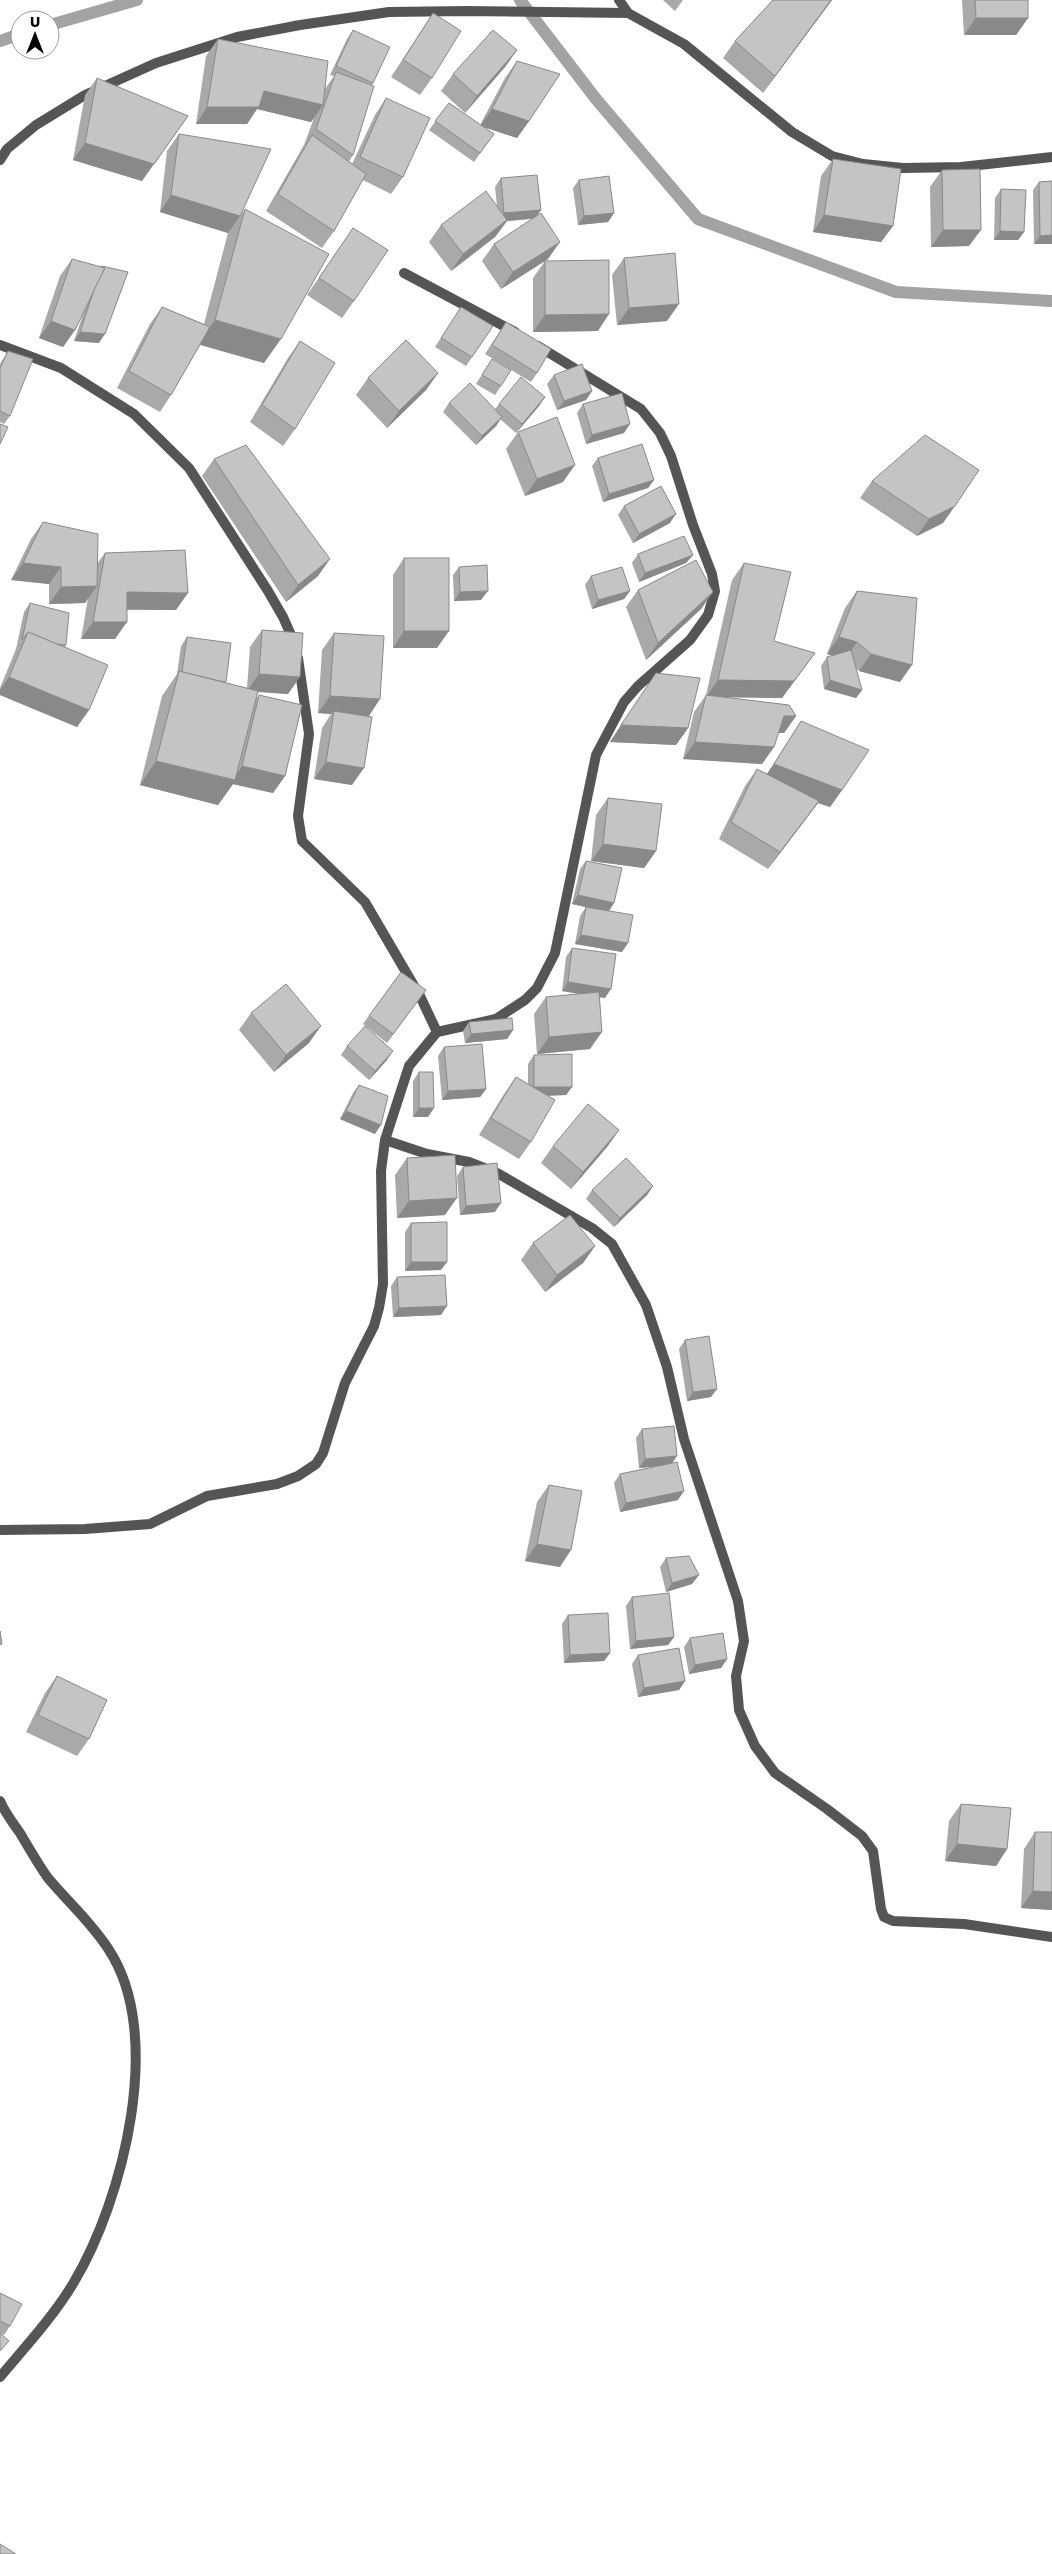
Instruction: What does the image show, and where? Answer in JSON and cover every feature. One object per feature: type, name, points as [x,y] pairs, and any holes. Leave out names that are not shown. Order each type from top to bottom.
[{"type":"street","points":[[620,0],[628,12],[684,44],[740,87],[792,132],[832,156],[863,164],[903,168],[961,167],[1052,157]]},
{"type":"street","points":[[0,160],[7,149],[36,125],[85,95],[156,63],[237,37],[300,25],[389,12],[628,12]]},
{"type":"street","points":[[0,1530],[85,1529],[150,1524],[207,1496],[277,1484],[298,1476],[316,1464],[323,1453],[345,1383],[374,1326],[379,1308],[382,1284],[380,1171],[385,1140],[409,1066],[437,1032],[496,1019],[525,1000],[538,988],[547,974],[556,953],[574,853],[596,755],[624,702],[638,686],[690,640],[708,615],[715,591],[712,574],[693,525],[671,456],[660,433],[641,409],[512,331],[404,272]]},
{"type":"street","points":[[0,345],[61,368],[134,414],[189,468],[268,591],[294,641],[309,734],[298,816],[302,841],[364,902],[420,996],[437,1032]]},
{"type":"street","points":[[385,1140],[427,1154],[469,1162],[499,1174],[592,1228],[612,1244],[646,1305],[667,1367],[684,1439],[738,1601],[744,1641],[736,1676],[739,1710],[755,1746],[775,1773],[827,1808],[862,1836],[873,1851],[881,1910],[884,1917],[893,1921],[964,1924],[1052,1937]]},
{"type":"street","points":[[0,1801],[48,1877],[110,1950],[122,1975],[130,2003],[136,2095],[121,2172],[96,2238],[75,2281],[50,2317],[0,2377]]},
{"type":"building","points":[[773,0],[831,0],[775,76],[735,41]]},
{"type":"building","points":[[975,0],[1028,0],[1028,18],[976,18]]},
{"type":"building","points":[[433,13],[461,31],[432,78],[403,60]]},
{"type":"building","points":[[353,30],[390,47],[373,83],[336,66]]},
{"type":"building","points":[[493,30],[517,50],[477,96],[453,74]]},
{"type":"building","points":[[218,39],[328,61],[323,105],[264,91],[259,107],[207,107]]},
{"type":"building","points":[[517,61],[560,74],[529,121],[492,109]]},
{"type":"building","points":[[336,72],[374,86],[353,155],[316,129]]},
{"type":"building","points":[[97,78],[188,116],[154,164],[85,143]]},
{"type":"building","points":[[386,98],[430,118],[403,177],[360,157]]},
{"type":"building","points":[[449,103],[494,134],[480,153],[435,121]]},
{"type":"building","points":[[179,134],[271,149],[240,216],[171,195]]},
{"type":"building","points":[[312,135],[366,174],[334,231],[278,194]]},
{"type":"building","points":[[833,159],[901,169],[893,226],[824,215]]},
{"type":"building","points":[[980,169],[981,230],[943,230],[942,170]]},
{"type":"building","points":[[537,175],[541,210],[504,213],[501,178]]},
{"type":"building","points":[[609,176],[614,213],[584,216],[579,180]]},
{"type":"building","points":[[1052,181],[1052,235],[1040,236],[1039,182]]},
{"type":"building","points":[[1001,189],[1026,190],[1024,232],[1000,231]]},
{"type":"building","points":[[486,191],[507,220],[463,254],[441,225]]},
{"type":"building","points":[[245,209],[329,254],[281,339],[215,320]]},
{"type":"building","points":[[541,213],[560,242],[513,272],[494,244]]},
{"type":"building","points":[[353,228],[388,250],[354,301],[319,278]]},
{"type":"building","points":[[675,253],[679,304],[629,308],[624,258]]},
{"type":"building","points":[[72,259],[105,268],[75,330],[51,321]]},
{"type":"building","points":[[609,260],[609,314],[545,315],[545,261]]},
{"type":"building","points":[[102,266],[128,272],[105,334],[80,332],[94,290],[105,268]]},
{"type":"building","points":[[162,307],[210,327],[171,395],[129,371]]},
{"type":"building","points":[[461,307],[493,326],[472,357],[441,338]]},
{"type":"building","points":[[506,322],[551,349],[537,373],[492,345]]},
{"type":"building","points":[[406,340],[438,373],[399,411],[368,378]]},
{"type":"building","points":[[300,341],[335,363],[295,429],[262,405]]},
{"type":"building","points":[[8,351],[33,359],[10,416],[0,411],[0,368]]},
{"type":"building","points":[[492,359],[511,370],[501,386],[482,375]]},
{"type":"building","points":[[582,364],[592,391],[564,401],[554,375]]},
{"type":"building","points":[[521,377],[545,397],[522,424],[499,404]]},
{"type":"building","points":[[470,383],[502,417],[482,436],[449,403]]},
{"type":"building","points":[[622,393],[630,424],[592,435],[583,404]]},
{"type":"building","points":[[557,417],[575,465],[537,479],[518,432]]},
{"type":"building","points":[[0,424],[8,427],[0,444]]},
{"type":"building","points":[[925,435],[979,470],[955,506],[929,519],[872,481]]},
{"type":"building","points":[[642,444],[654,480],[609,494],[598,458]]},
{"type":"building","points":[[246,445],[330,559],[298,585],[214,459]]},
{"type":"building","points":[[661,486],[676,514],[639,534],[624,506]]},
{"type":"building","points":[[43,522],[98,534],[97,586],[61,587],[61,567],[23,563]]},
{"type":"building","points":[[684,536],[693,555],[645,573],[638,554]]},
{"type":"building","points":[[185,550],[188,593],[127,592],[127,622],[93,622],[105,553]]},
{"type":"building","points":[[404,558],[449,558],[449,631],[404,631]]},
{"type":"building","points":[[696,560],[713,592],[658,643],[638,590]]},
{"type":"building","points":[[744,563],[791,572],[774,641],[815,653],[794,681],[718,680]]},
{"type":"building","points":[[487,565],[488,591],[460,592],[459,567]]},
{"type":"building","points":[[622,567],[630,591],[598,600],[591,576]]},
{"type":"building","points":[[857,591],[917,598],[912,665],[871,654],[857,642],[839,637]]},
{"type":"building","points":[[30,603],[69,613],[66,645],[57,644],[28,632],[22,640]]},
{"type":"building","points":[[262,630],[303,633],[300,677],[259,674]]},
{"type":"building","points":[[28,632],[108,665],[89,710],[9,677]]},
{"type":"building","points":[[334,633],[384,636],[380,699],[330,696]]},
{"type":"building","points":[[187,637],[231,643],[226,682],[182,672]]},
{"type":"building","points":[[851,650],[862,690],[830,680],[827,657]]},
{"type":"building","points":[[179,671],[258,691],[235,780],[156,761]]},
{"type":"building","points":[[656,673],[700,678],[688,728],[621,725]]},
{"type":"building","points":[[259,695],[302,705],[285,776],[242,766]]},
{"type":"building","points":[[706,695],[789,705],[796,716],[784,716],[774,747],[695,742]]},
{"type":"building","points":[[334,711],[372,717],[364,768],[326,762]]},
{"type":"building","points":[[801,721],[869,750],[842,790],[774,764]]},
{"type":"building","points":[[757,769],[819,801],[780,852],[731,822]]},
{"type":"building","points":[[608,798],[662,804],[656,851],[603,844]]},
{"type":"building","points":[[586,861],[622,868],[614,903],[578,895]]},
{"type":"building","points":[[586,907],[633,915],[628,943],[581,935]]},
{"type":"building","points":[[572,948],[616,954],[611,989],[568,982]]},
{"type":"building","points":[[401,972],[426,990],[393,1034],[369,1016]]},
{"type":"building","points":[[286,984],[321,1026],[286,1055],[251,1013]]},
{"type":"building","points":[[599,992],[602,1032],[549,1037],[546,997]]},
{"type":"building","points":[[512,1018],[513,1030],[471,1034],[469,1022]]},
{"type":"building","points":[[365,1026],[393,1051],[375,1071],[347,1046]]},
{"type":"building","points":[[482,1044],[486,1089],[448,1091],[444,1047]]},
{"type":"building","points":[[572,1054],[572,1087],[534,1087],[534,1055]]},
{"type":"building","points":[[419,1072],[433,1072],[434,1108],[419,1108]]},
{"type":"building","points":[[516,1077],[555,1100],[531,1142],[491,1118]]},
{"type":"building","points":[[359,1085],[388,1096],[381,1125],[346,1111]]},
{"type":"building","points":[[588,1104],[619,1130],[583,1172],[553,1146]]},
{"type":"building","points":[[455,1155],[457,1198],[409,1201],[407,1158]]},
{"type":"building","points":[[626,1158],[653,1186],[620,1218],[592,1190]]},
{"type":"building","points":[[497,1163],[501,1203],[466,1206],[463,1167]]},
{"type":"building","points":[[570,1215],[595,1246],[557,1275],[533,1243]]},
{"type":"building","points":[[447,1222],[447,1262],[411,1262],[411,1223]]},
{"type":"building","points":[[445,1275],[447,1306],[399,1308],[397,1277]]},
{"type":"building","points":[[709,1336],[717,1389],[693,1392],[685,1340]]},
{"type":"building","points":[[674,1426],[677,1456],[645,1459],[642,1429]]},
{"type":"building","points":[[677,1462],[684,1491],[626,1503],[620,1474]]},
{"type":"building","points":[[549,1485],[582,1491],[571,1550],[537,1544]]},
{"type":"building","points":[[689,1556],[699,1575],[672,1583],[666,1558]]},
{"type":"building","points":[[669,1593],[674,1637],[636,1641],[632,1597]]},
{"type":"building","points":[[608,1613],[610,1653],[570,1655],[568,1615]]},
{"type":"building","points":[[723,1633],[727,1659],[695,1665],[690,1638]]},
{"type":"building","points":[[679,1648],[685,1681],[644,1688],[638,1655]]},
{"type":"building","points":[[57,1676],[107,1700],[89,1739],[38,1715]]},
{"type":"building","points":[[961,1804],[1011,1808],[1007,1849],[957,1844]]},
{"type":"building","points":[[1035,1832],[1052,1832],[1052,1892],[1033,1891]]},
{"type":"building","points":[[0,2293],[22,2304],[10,2326],[0,2321]]},
{"type":"building","points":[[0,2333],[9,2341],[0,2351]]},
{"type":"building","points":[[0,2544],[16,2554],[0,2554]]},
{"type":"waterway","points":[[60,22],[137,0]]},
{"type":"waterway","points":[[520,0],[596,99],[698,219],[896,292],[1052,301]]},
{"type":"waterway","points":[[0,41],[10,38]]}]
